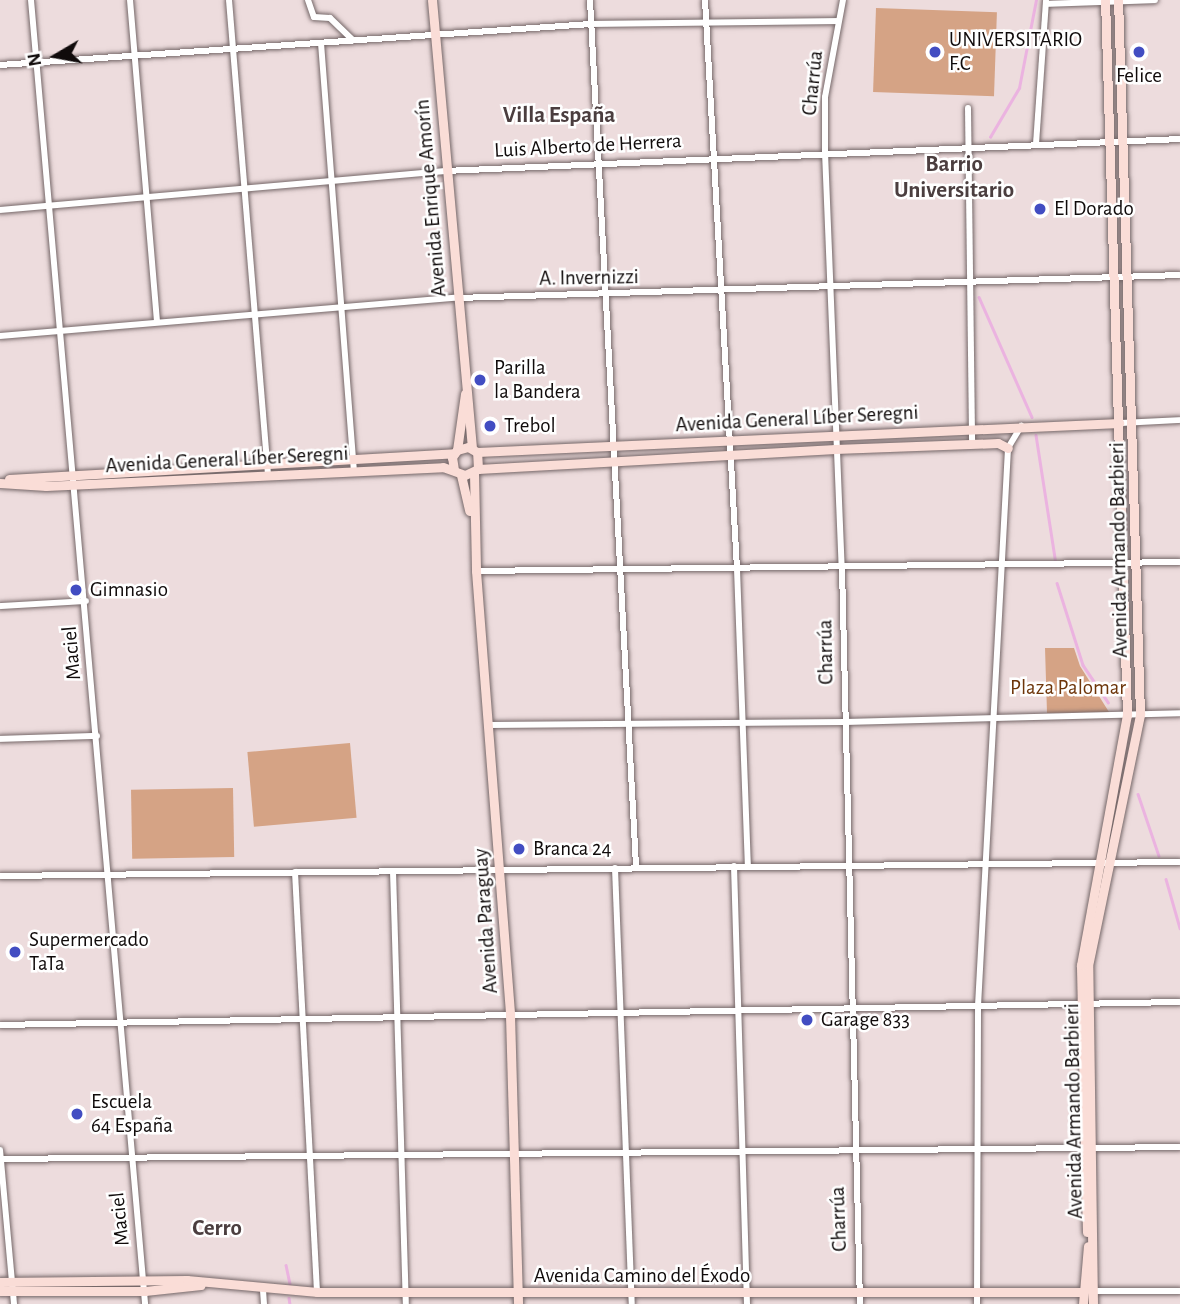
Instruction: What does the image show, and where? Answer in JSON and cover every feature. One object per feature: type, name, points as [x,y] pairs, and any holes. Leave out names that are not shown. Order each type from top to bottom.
[{"type":"street","name":"Maciel","points":[[31,0],[86,601],[106,874],[145,1304]]},
{"type":"street","points":[[130,0],[157,322]]},
{"type":"street","points":[[229,0],[268,476]]},
{"type":"street","points":[[309,0],[314,17],[330,18],[352,40]]},
{"type":"street","name":"Avenida Enrique Amorín","points":[[432,0],[465,394],[476,471]]},
{"type":"street","points":[[590,0],[617,459],[636,867]]},
{"type":"street","points":[[705,0],[737,569],[748,866]]},
{"type":"street","name":"Charrúa","points":[[843,0],[825,97],[825,152],[834,436],[842,568],[847,864],[860,1304]]},
{"type":"street","points":[[1036,144],[1046,2],[1155,0]]},
{"type":"street","name":"Avenida Armando Barbieri","points":[[1103,861],[1127,715],[1125,564],[1105,1]]},
{"type":"street","name":"Avenida Armando Barbieri","points":[[1083,1304],[1088,1292],[1089,1148],[1082,946],[1140,714],[1138,564],[1118,1]]},
{"type":"street","points":[[0,65],[592,24],[838,21]]},
{"type":"street","points":[[321,43],[354,472]]},
{"type":"street","points":[[968,108],[975,428],[972,444]]},
{"type":"street","name":"Luis Alberto de Herrera","points":[[0,210],[445,171],[712,156],[1180,139]]},
{"type":"street","name":"A. Invernizzi","points":[[0,336],[457,298],[721,293],[973,281],[1180,275]]},
{"type":"street","name":"Avenida Enrique Amorín","points":[[458,472],[455,452],[465,394]]},
{"type":"street","points":[[1119,423],[1180,420]]},
{"type":"street","name":"Avenida General Líber Seregni","points":[[0,482],[74,473],[353,460],[475,450],[1119,423]]},
{"type":"street","points":[[977,1304],[975,1149],[978,1006],[1008,448],[1021,426]]},
{"type":"street","name":"Avenida General Líber Seregni","points":[[0,482],[75,484],[354,472],[458,472],[617,459],[835,449],[998,443],[1008,448]]},
{"type":"street","name":"Avenida Paraguay","points":[[476,471],[476,571],[501,868],[510,1015],[518,1304]]},
{"type":"street","name":"Avenida Paraguay","points":[[458,472],[474,537]]},
{"type":"street","points":[[476,571],[1180,562]]},
{"type":"street","points":[[0,606],[86,601]]},
{"type":"street","points":[[489,725],[743,724],[1180,713]]},
{"type":"street","points":[[0,739],[97,736]]},
{"type":"street","points":[[0,876],[986,862],[1180,862]]},
{"type":"street","points":[[734,866],[747,1304]]},
{"type":"street","points":[[615,868],[631,1299]]},
{"type":"street","points":[[393,871],[404,1154],[406,1304]]},
{"type":"street","points":[[295,872],[312,1154],[317,1292]]},
{"type":"street","points":[[0,1025],[1180,1002]]},
{"type":"street","points":[[0,1159],[1180,1147]]},
{"type":"street","points":[[0,1150],[14,1304]]},
{"type":"street","name":"Avenida Camino del Éxodo","points":[[0,1282],[13,1287]]},
{"type":"street","name":"Avenida Camino del Éxodo","points":[[0,1292],[13,1287],[201,1285],[317,1292],[517,1293],[631,1299],[746,1293],[1088,1292]]},
{"type":"street","points":[[263,1290],[264,1304]]},
{"type":"street","points":[[1088,1292],[1180,1291]]},
{"type":"street","name":"Avenida Armando Barbieri","points":[[1088,1292],[1093,1304]]},
{"type":"green space","name":"UNIVERSITARIO F.C","points":[[876,8],[997,12],[994,96],[873,92]]},
{"type":"green space","name":"Plaza Palomar","points":[[1045,648],[1074,648],[1080,666],[1109,712],[1047,713]]},
{"type":"green space","points":[[350,743],[357,818],[254,827],[247,752]]},
{"type":"green space","points":[[233,788],[234,857],[132,859],[131,790]]},
{"type":"waterway","points":[[990,137],[1019,88],[1036,0]]},
{"type":"waterway","points":[[979,297],[1032,417]]},
{"type":"waterway","points":[[1036,435],[1056,564]]},
{"type":"waterway","points":[[1057,583],[1083,665],[1108,702]]},
{"type":"waterway","points":[[1138,794],[1159,856]]},
{"type":"waterway","points":[[1166,879],[1180,928]]},
{"type":"waterway","points":[[286,1265],[290,1284]]},
{"type":"waterway","points":[[289,1298],[290,1304]]},
{"type":"place","name":"UNIVERSITARIO F.C","points":[[935,52]]},
{"type":"place","name":"Felice","points":[[1139,52]]},
{"type":"place","name":"El Dorado","points":[[1040,209]]},
{"type":"place","name":"Parilla la Bandera","points":[[480,380]]},
{"type":"place","name":"Trebol","points":[[490,426]]},
{"type":"place","name":"Gimnasio","points":[[76,590]]},
{"type":"place","name":"Branca 24","points":[[519,849]]},
{"type":"place","name":"Supermercado TaTa","points":[[15,952]]},
{"type":"place","name":"Garage 833","points":[[807,1020]]},
{"type":"place","name":"Escuela 64 España","points":[[77,1114]]},
{"type":"district","name":"Villa España","points":[[559,116]]},
{"type":"district","name":"Barrio Universitario","points":[[954,178]]},
{"type":"district","name":"Cerro","points":[[217,1229]]}]
